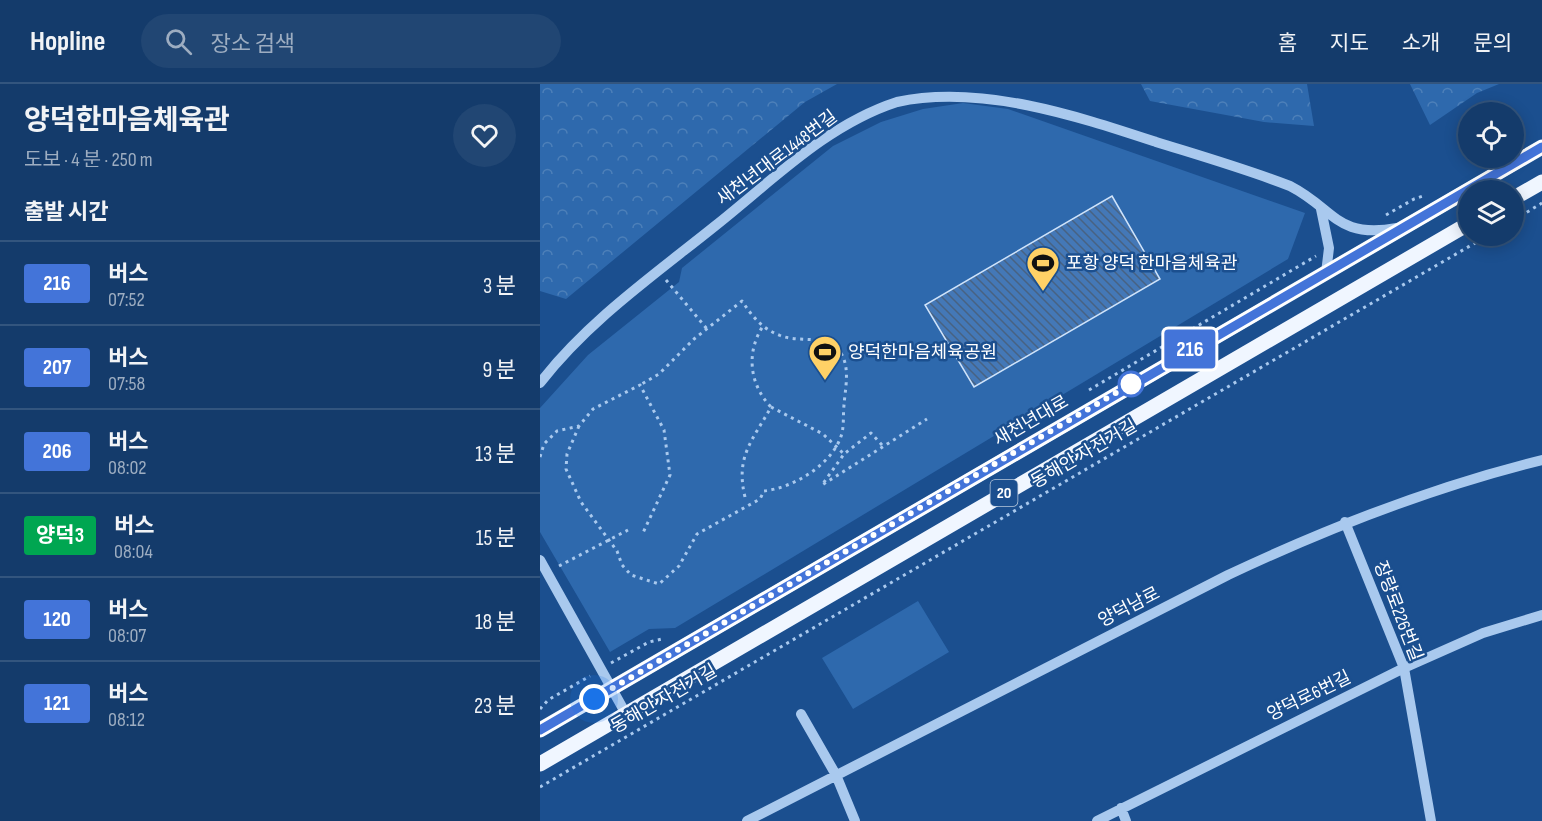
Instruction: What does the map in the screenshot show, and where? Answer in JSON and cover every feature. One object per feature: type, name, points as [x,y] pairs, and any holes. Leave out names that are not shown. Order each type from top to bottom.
[{"type":"main road","name":"새천년대로","points":[[540,730],[1542,147]]},
{"type":"main road","points":[[1524,192],[1542,182]]},
{"type":"main road","name":"20","points":[[540,764],[1458,230]]},
{"type":"street","name":"새천년대로1448번길","points":[[540,383],[585,332],[836,130],[899,101],[936,94],[986,95],[1045,107],[1276,180],[1302,192],[1340,223],[1365,231],[1405,226]]},
{"type":"street","points":[[1321,209],[1329,248],[1326,273]]},
{"type":"street","name":"양덕남로","points":[[747,821],[1228,575],[1345,522],[1426,492],[1542,460]]},
{"type":"street","name":"장량로226번길","points":[[1345,522],[1404,668],[1431,821]]},
{"type":"street","points":[[540,560],[626,714]]},
{"type":"street","name":"양덕로6번길","points":[[1097,821],[1404,668],[1483,633],[1542,615]]},
{"type":"street","points":[[801,714],[836,775],[855,821]]},
{"type":"street","points":[[1121,808],[1126,821]]},
{"type":"path","points":[[1524,214],[1542,204]]},
{"type":"path","name":"동해안 자전거길","points":[[540,787],[1470,246]]},
{"type":"path","points":[[659,272],[707,329]]},
{"type":"path","points":[[742,301],[756,322],[779,336],[826,342],[837,349],[843,358],[846,393],[842,435],[836,446],[817,467],[786,487],[764,491],[760,499],[697,534],[679,566],[660,584],[631,575],[622,565],[609,540],[581,502],[566,469],[567,454],[579,426],[593,409],[659,374],[707,329],[742,301]]},
{"type":"path","points":[[762,326],[754,338],[750,358],[758,389],[771,407],[823,434],[844,454]]},
{"type":"path","points":[[640,385],[664,430],[670,475],[642,535]]},
{"type":"path","points":[[745,497],[741,469],[745,452],[771,407]]},
{"type":"path","points":[[882,445],[871,433],[844,454],[822,485],[852,469],[882,445],[927,418]]},
{"type":"path","points":[[540,458],[544,444],[557,431],[579,426]]},
{"type":"path","points":[[547,572],[628,530]]},
{"type":"green space","points":[[540,84],[837,84],[805,102],[566,299],[540,291]]},
{"type":"green space","points":[[1141,84],[1307,84],[1314,126],[1264,122],[1150,101]]},
{"type":"green space","points":[[1410,84],[1499,84],[1477,93],[1464,102],[1458,102],[1458,106],[1430,125]]},
{"type":"green space","name":"양덕한마음체육공원","points":[[963,103],[1008,109],[1305,213],[1288,259],[675,628],[649,629],[610,652],[540,532],[540,408],[588,355],[679,282],[682,268],[833,146],[881,122],[923,109]]},
{"type":"green space","points":[[918,601],[949,652],[853,709],[822,658]]},
{"type":"building","name":"포항 양덕 한마음체육관","points":[[1112,196],[1160,279],[974,387],[925,305]]},
{"type":"bus line","name":"216","points":[[540,730],[1189,350],[1542,147]]},
{"type":"place","name":"포항 양덕 한마음체육관","points":[[1043,292]]},
{"type":"place","name":"양덕한마음체육공원","points":[[825,381]]},
{"type":"route","points":[[594,699],[1131,384]]}]
